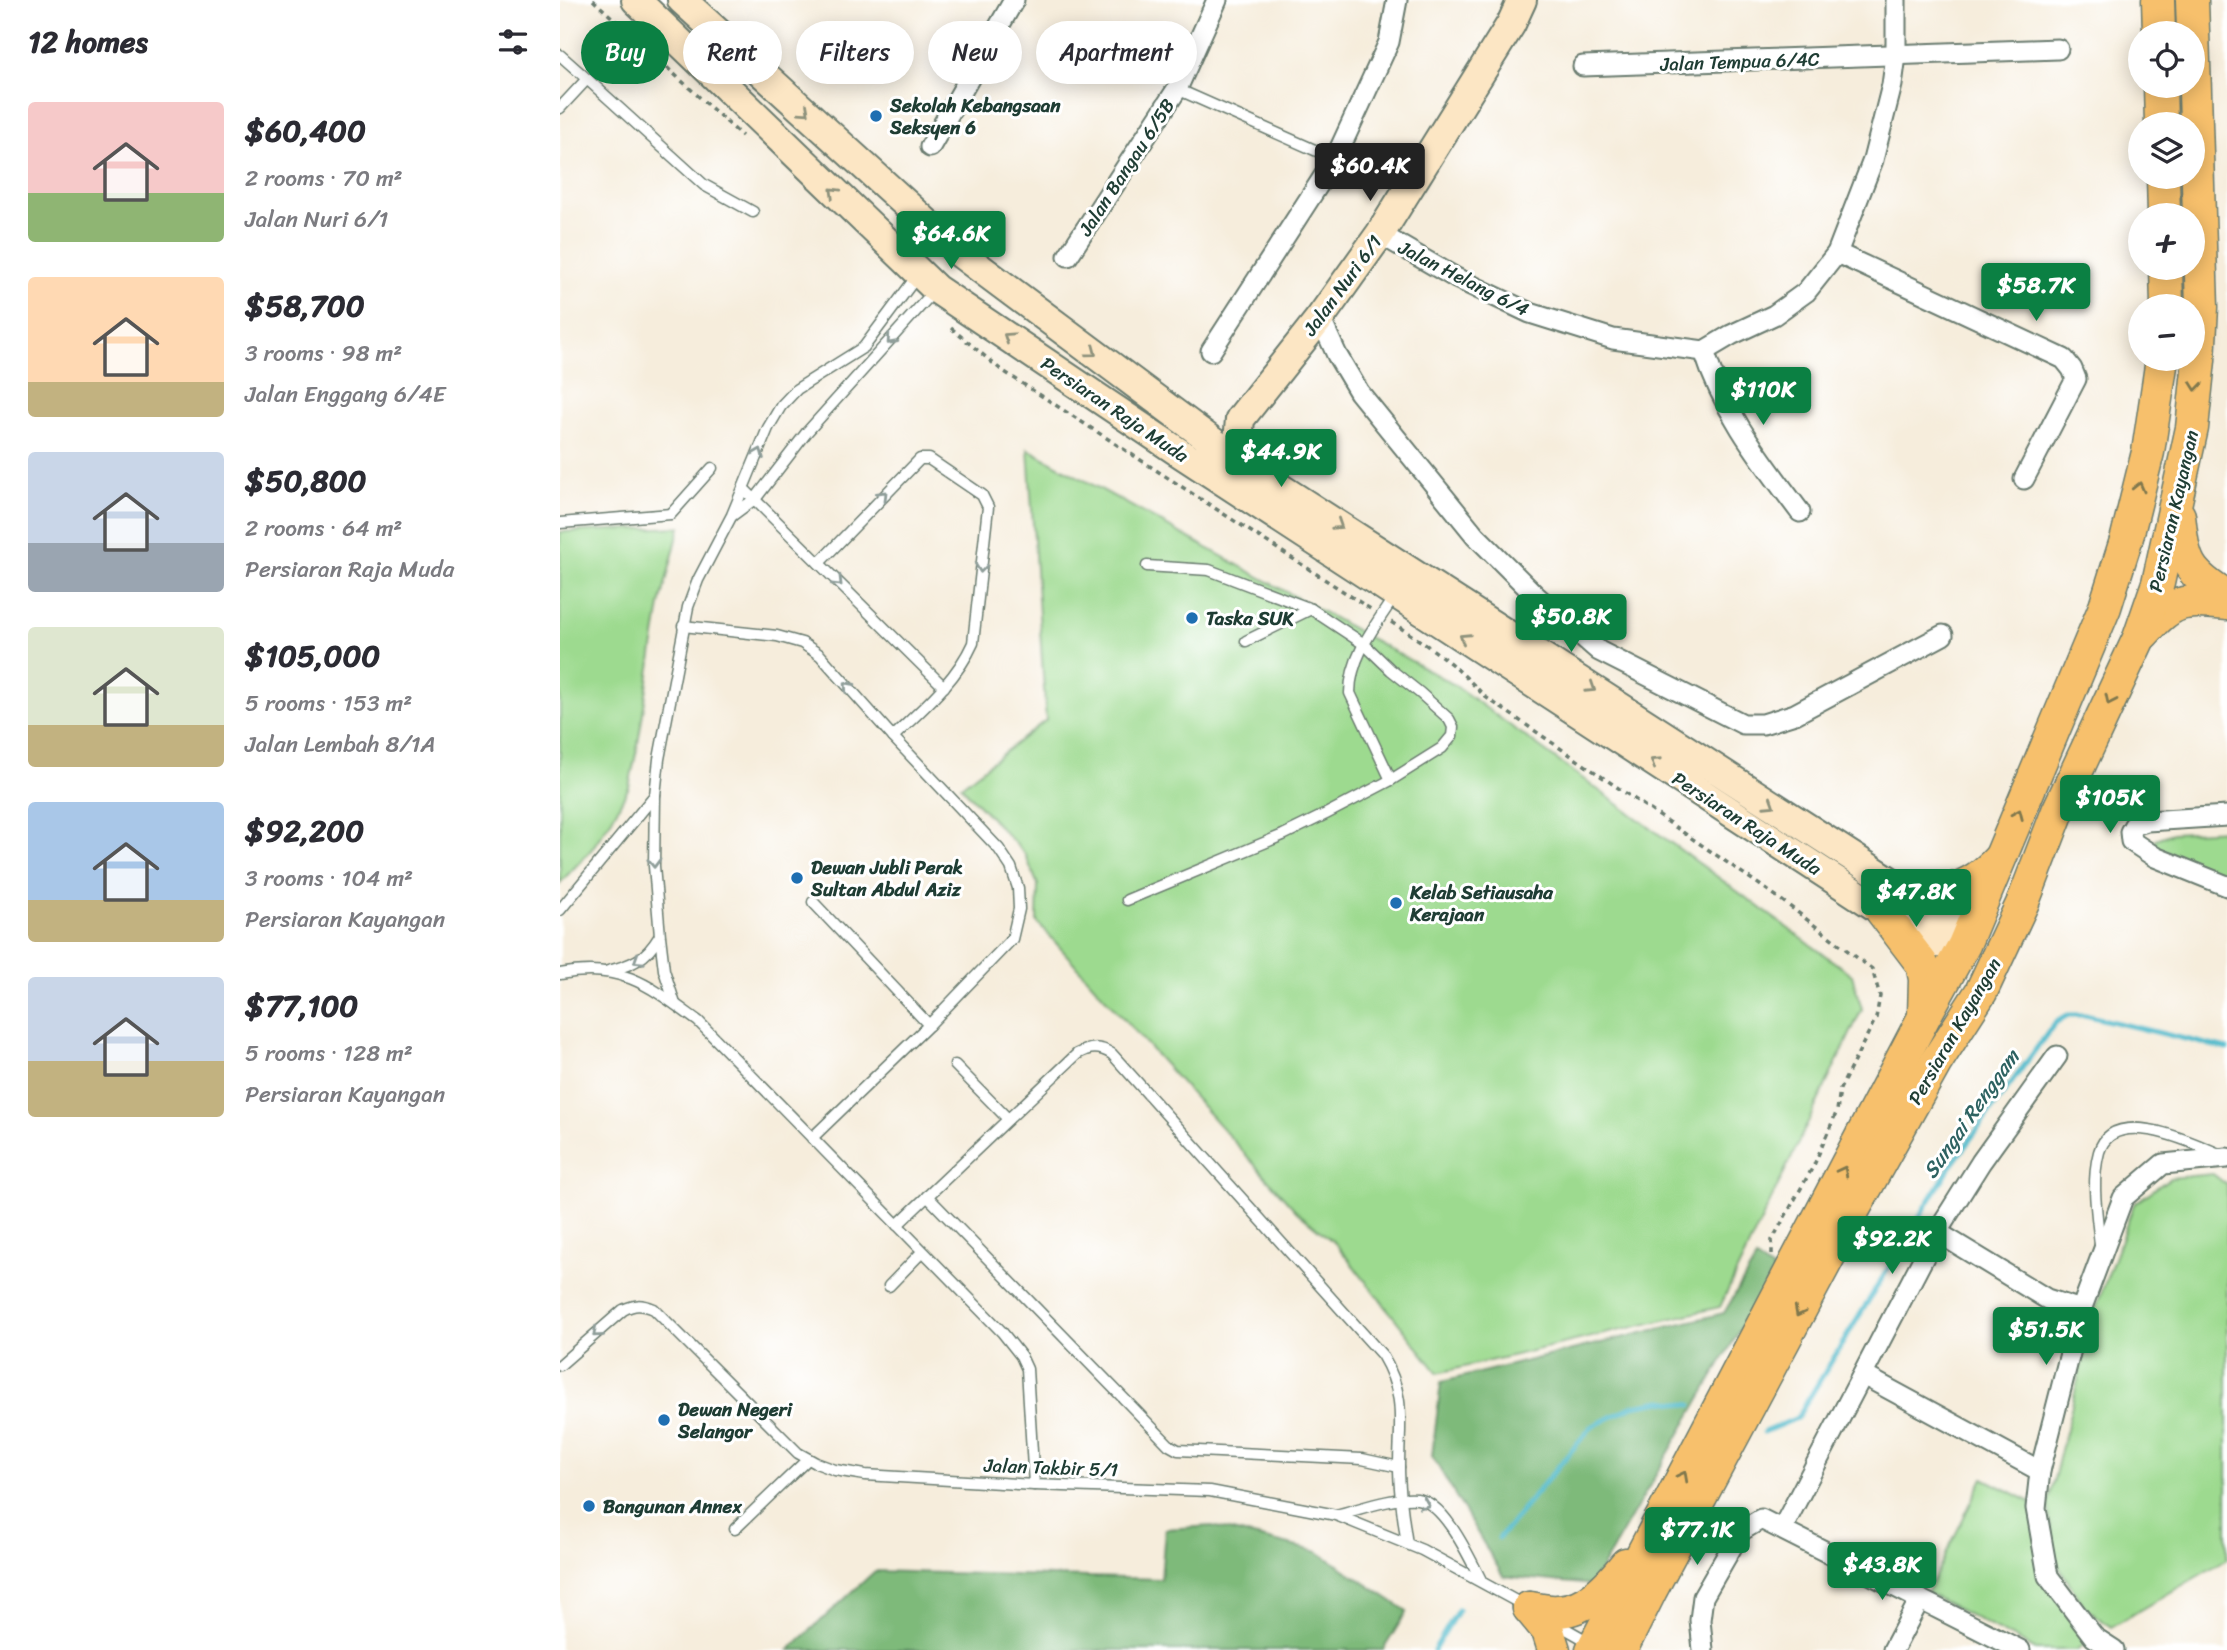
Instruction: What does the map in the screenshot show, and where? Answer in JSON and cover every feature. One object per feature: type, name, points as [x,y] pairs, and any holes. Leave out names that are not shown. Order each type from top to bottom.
[{"type":"main road","name":"Persiaran Raja Muda","points":[[636,0],[927,281],[1396,594],[1890,898]]},
{"type":"main road","name":"Jalan Nuri 6/1","points":[[1240,419],[1320,318],[1380,234],[1510,24],[1522,0]]},
{"type":"main road","points":[[2158,0],[2159,21]]},
{"type":"main road","name":"Persiaran Kayangan","points":[[1602,1649],[1651,1590],[1854,1209],[1936,1062],[1980,992],[2023,902],[2058,811],[2139,639],[2158,583],[2192,428],[2202,307],[2192,0]]},
{"type":"main road","name":"Persiaran Raja Muda","points":[[683,1],[953,247],[1240,462],[1890,898],[1937,943],[1964,945]]},
{"type":"main road","points":[[927,281],[953,247]]},
{"type":"main road","name":"Persiaran Kayangan","points":[[1602,1649],[1657,1525],[1964,945],[2105,607],[2127,537],[2148,452],[2160,371]]},
{"type":"main road","points":[[1197,429],[1217,427],[1240,419],[1240,462]]},
{"type":"main road","points":[[2177,497],[2182,544],[2193,573],[2227,601]]},
{"type":"main road","points":[[2127,537],[2132,557],[2138,567],[2158,583]]},
{"type":"main road","points":[[2105,607],[2133,586],[2158,583],[2227,601]]},
{"type":"main road","points":[[2139,639],[2164,611],[2180,603],[2227,601]]},
{"type":"main road","points":[[1936,1062],[1965,993],[1968,975],[1964,945],[1990,933],[1997,924],[2035,842],[2058,811]]},
{"type":"main road","points":[[1924,1017],[1925,979],[1922,964],[1890,898],[1961,888],[1984,874],[2000,857]]},
{"type":"main road","points":[[1529,1608],[1557,1611],[1578,1608],[1606,1587],[1657,1525]]},
{"type":"main road","points":[[1645,1650],[1644,1637],[1651,1590]]},
{"type":"main road","points":[[1529,1608],[1548,1631],[1554,1650]]},
{"type":"street","points":[[930,147],[1014,0]]},
{"type":"street","name":"Jalan Bangau 6/5B","points":[[1068,256],[1177,89],[1217,0]]},
{"type":"street","points":[[1211,351],[1335,159],[1388,42],[1397,0]]},
{"type":"street","points":[[1800,512],[1755,452],[1729,411],[1713,379],[1704,351],[1774,315],[1806,292],[1837,253],[1873,160],[1892,85],[1896,56],[1896,0]]},
{"type":"street","name":"Jalan Tempua 6/4C","points":[[1583,66],[2058,49]]},
{"type":"street","name":"Jalan Helang 6/4","points":[[1380,234],[1456,278],[1530,313],[1614,339],[1704,351]]},
{"type":"street","points":[[1837,253],[2064,359],[2073,369],[2076,379],[2024,479]]},
{"type":"street","points":[[1320,318],[1337,355],[1359,392],[1475,535],[1536,596],[1599,651],[1743,724],[1753,726],[1795,714],[1943,635]]},
{"type":"street","points":[[2227,816],[2147,821],[2134,825],[2130,832],[2132,841],[2155,857],[2227,886]]},
{"type":"street","points":[[1782,1529],[1937,1232],[1981,1162],[2057,1056]]},
{"type":"street","points":[[2100,1647],[2048,1576],[2036,1508],[2040,1471],[2081,1310],[2123,1198],[2163,1164],[2226,1157]]},
{"type":"street","points":[[1937,1232],[2047,1299],[2081,1310]]},
{"type":"street","points":[[1863,1375],[2040,1471]]},
{"type":"street","points":[[1703,1650],[1700,1619],[1703,1597],[1741,1531],[1761,1519],[2020,1650]]},
{"type":"street","points":[[1892,1650],[1920,1599]]},
{"type":"lane","points":[[560,55],[581,74]]},
{"type":"lane","points":[[560,108],[582,84]]},
{"type":"lane","points":[[593,84],[704,185],[753,212]]},
{"type":"lane","points":[[1177,89],[1335,159]]},
{"type":"lane","points":[[675,1004],[664,970],[660,936],[654,866],[655,795],[659,758],[683,626],[698,580],[733,515],[768,428],[781,406],[797,389],[864,347],[927,281]]},
{"type":"lane","points":[[733,515],[756,498],[927,281]]},
{"type":"lane","points":[[820,563],[920,459],[929,459],[982,495],[988,507],[973,643],[967,657],[944,687],[893,737]]},
{"type":"lane","points":[[560,523],[671,514],[712,468]]},
{"type":"lane","points":[[744,489],[944,687]]},
{"type":"lane","points":[[1127,900],[1283,835],[1391,780],[1442,748],[1452,736],[1453,727],[1449,719],[1364,644],[1311,609],[1209,570],[1147,566]]},
{"type":"lane","points":[[1391,780],[1350,693],[1350,678],[1364,644],[1396,594]]},
{"type":"lane","points":[[1246,641],[1311,609]]},
{"type":"lane","points":[[683,626],[778,636],[802,643],[820,655],[999,849],[1011,867],[1018,888],[1019,909],[1012,939],[929,1025],[812,1138]]},
{"type":"lane","points":[[560,910],[655,795]]},
{"type":"lane","points":[[813,902],[929,1025]]},
{"type":"lane","points":[[608,971],[638,962],[651,950],[660,936]]},
{"type":"lane","points":[[560,973],[596,969],[641,982],[698,1021],[1002,1332],[1021,1356],[1027,1369],[1034,1485]]},
{"type":"lane","points":[[897,1225],[1077,1054],[1096,1048],[1112,1054],[1382,1355],[1391,1370],[1402,1413],[1399,1468],[1407,1544]]},
{"type":"lane","points":[[955,1065],[1008,1119]]},
{"type":"lane","points":[[2101,1258],[2096,1169],[2100,1149],[2113,1134],[2133,1128],[2175,1135],[2226,1157]]},
{"type":"lane","points":[[927,1196],[1169,1445],[1178,1450],[1362,1460],[1399,1468]]},
{"type":"lane","points":[[889,1286],[922,1251]]},
{"type":"lane","name":"Jalan Takbir 5/1","points":[[560,1365],[623,1310],[635,1304],[654,1309],[799,1453],[835,1470],[866,1475],[1034,1485],[1210,1491],[1255,1502],[1336,1515],[1450,1564],[1602,1649]]},
{"type":"lane","points":[[735,1529],[808,1459]]},
{"type":"lane","points":[[1336,1515],[1401,1500],[1419,1499],[1435,1507],[1447,1520],[1483,1584]]},
{"type":"green space","name":"Kelab Setiausaha Kerajaan","points":[[1028,449],[1453,684],[1852,975],[1862,1009],[1720,1307],[1438,1373],[1336,1244],[1297,1212],[1037,922],[1038,885],[1025,854],[961,786],[1046,720]]},
{"type":"green space","points":[[680,527],[660,605],[629,787],[591,850],[560,883],[560,532]]},
{"type":"green space","points":[[2227,830],[2227,876],[2154,847],[2156,839],[2173,833]]},
{"type":"green space","points":[[2213,1174],[2227,1185],[2227,1559],[2111,1627],[2084,1606],[2055,1561],[2048,1504],[2094,1313],[2134,1204],[2170,1178]]},
{"type":"green space","points":[[1756,1259],[1774,1271],[1592,1585],[1503,1576],[1432,1456],[1441,1382],[1724,1313]]},
{"type":"green space","points":[[1983,1478],[2031,1502],[2043,1578],[2087,1642],[2077,1650],[2036,1650],[1927,1593]]},
{"type":"green space","points":[[1212,1526],[1318,1552],[1407,1611],[1383,1650],[789,1650],[875,1571],[1161,1579],[1165,1529]]},
{"type":"waterway","name":"Sungai Renggam","points":[[1764,1432],[1797,1418],[1950,1167],[2055,1023],[2068,1015],[2085,1015],[2227,1049]]},
{"type":"waterway","name":"Sungai Renggam","points":[[1499,1538],[1591,1427],[1633,1406],[1662,1401],[1691,1405]]},
{"type":"waterway","name":"Sungai Renggam","points":[[1434,1650],[1458,1610]]},
{"type":"place","name":"Sekolah Kebangsaan Seksyen 6","points":[[876,116]]},
{"type":"place","name":"Taska SUK","points":[[1192,618]]},
{"type":"place","name":"Dewan Jubli Perak Sultan Abdul Aziz","points":[[797,878]]},
{"type":"place","name":"Kelab Setiausaha Kerajaan","points":[[1396,903]]},
{"type":"place","name":"Dewan Negeri Selangor","points":[[664,1420]]},
{"type":"place","name":"Bangunan Annex","points":[[589,1506]]}]
